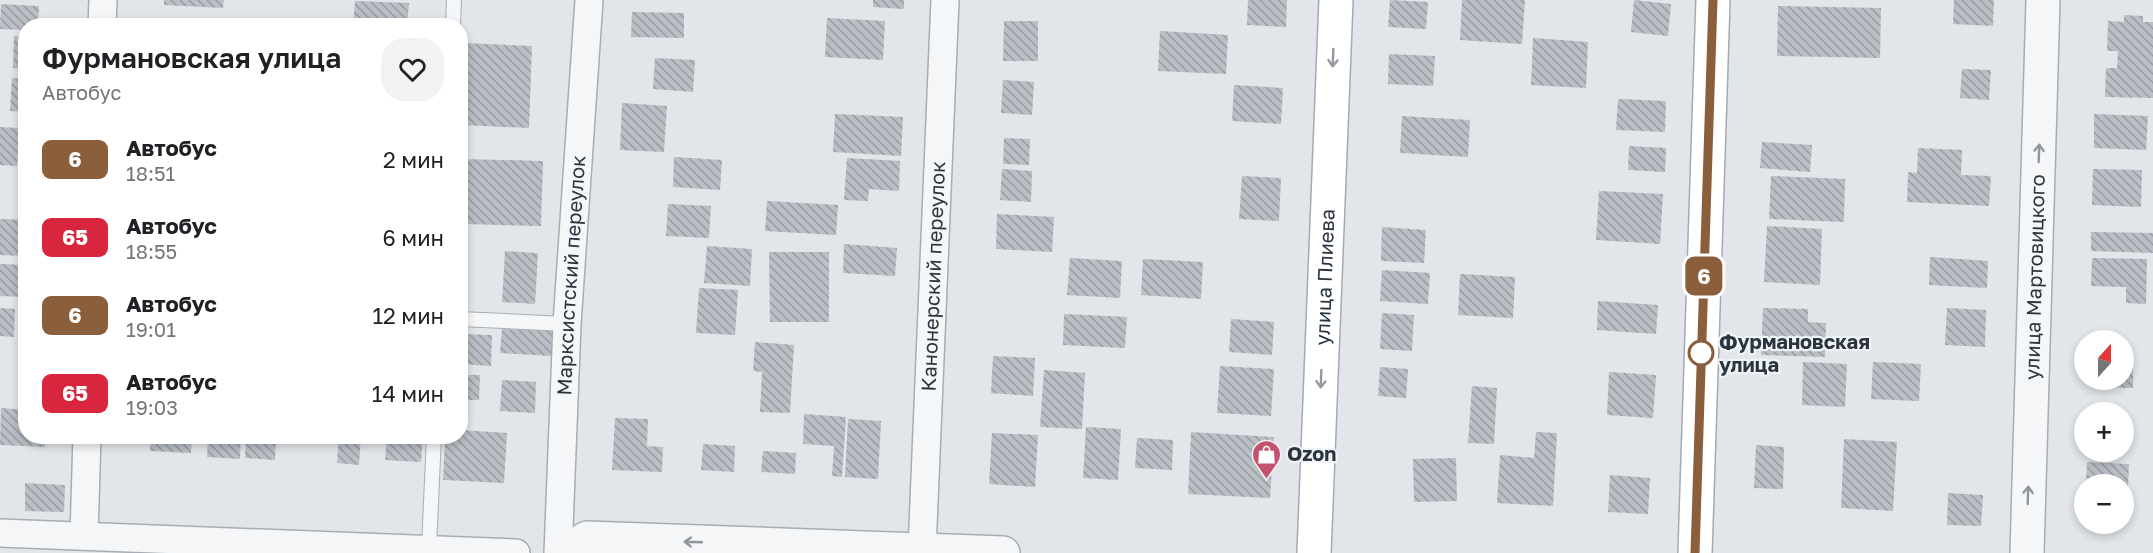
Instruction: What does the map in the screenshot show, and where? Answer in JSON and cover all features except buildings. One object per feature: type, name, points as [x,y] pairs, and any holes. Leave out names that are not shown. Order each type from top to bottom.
[{"type":"main road","name":"улица Плиева","points":[[1314,553],[1336,0]]},
{"type":"main road","points":[[1695,553],[1713,0]]},
{"type":"street","points":[[102,18],[103,0]]},
{"type":"street","name":"Марксистский переулок","points":[[560,553],[567,324],[589,0]]},
{"type":"street","name":"Канонерский переулок","points":[[922,550],[945,0]]},
{"type":"street","name":"улица Мартовицкого","points":[[2027,553],[2043,0]]},
{"type":"street","points":[[84,536],[87,444]]},
{"type":"street","points":[[0,533],[516,553]]},
{"type":"street","points":[[560,553],[587,538],[1003,553]]},
{"type":"lane","points":[[453,18],[454,0]]},
{"type":"lane","points":[[468,319],[567,324]]},
{"type":"lane","points":[[429,548],[434,444]]},
{"type":"bus line","name":"6","points":[[1695,553],[1713,0]]},
{"type":"place","name":"Фурмановская улица","points":[[1701,353]]},
{"type":"place","name":"Ozon","points":[[1266,480]]}]
